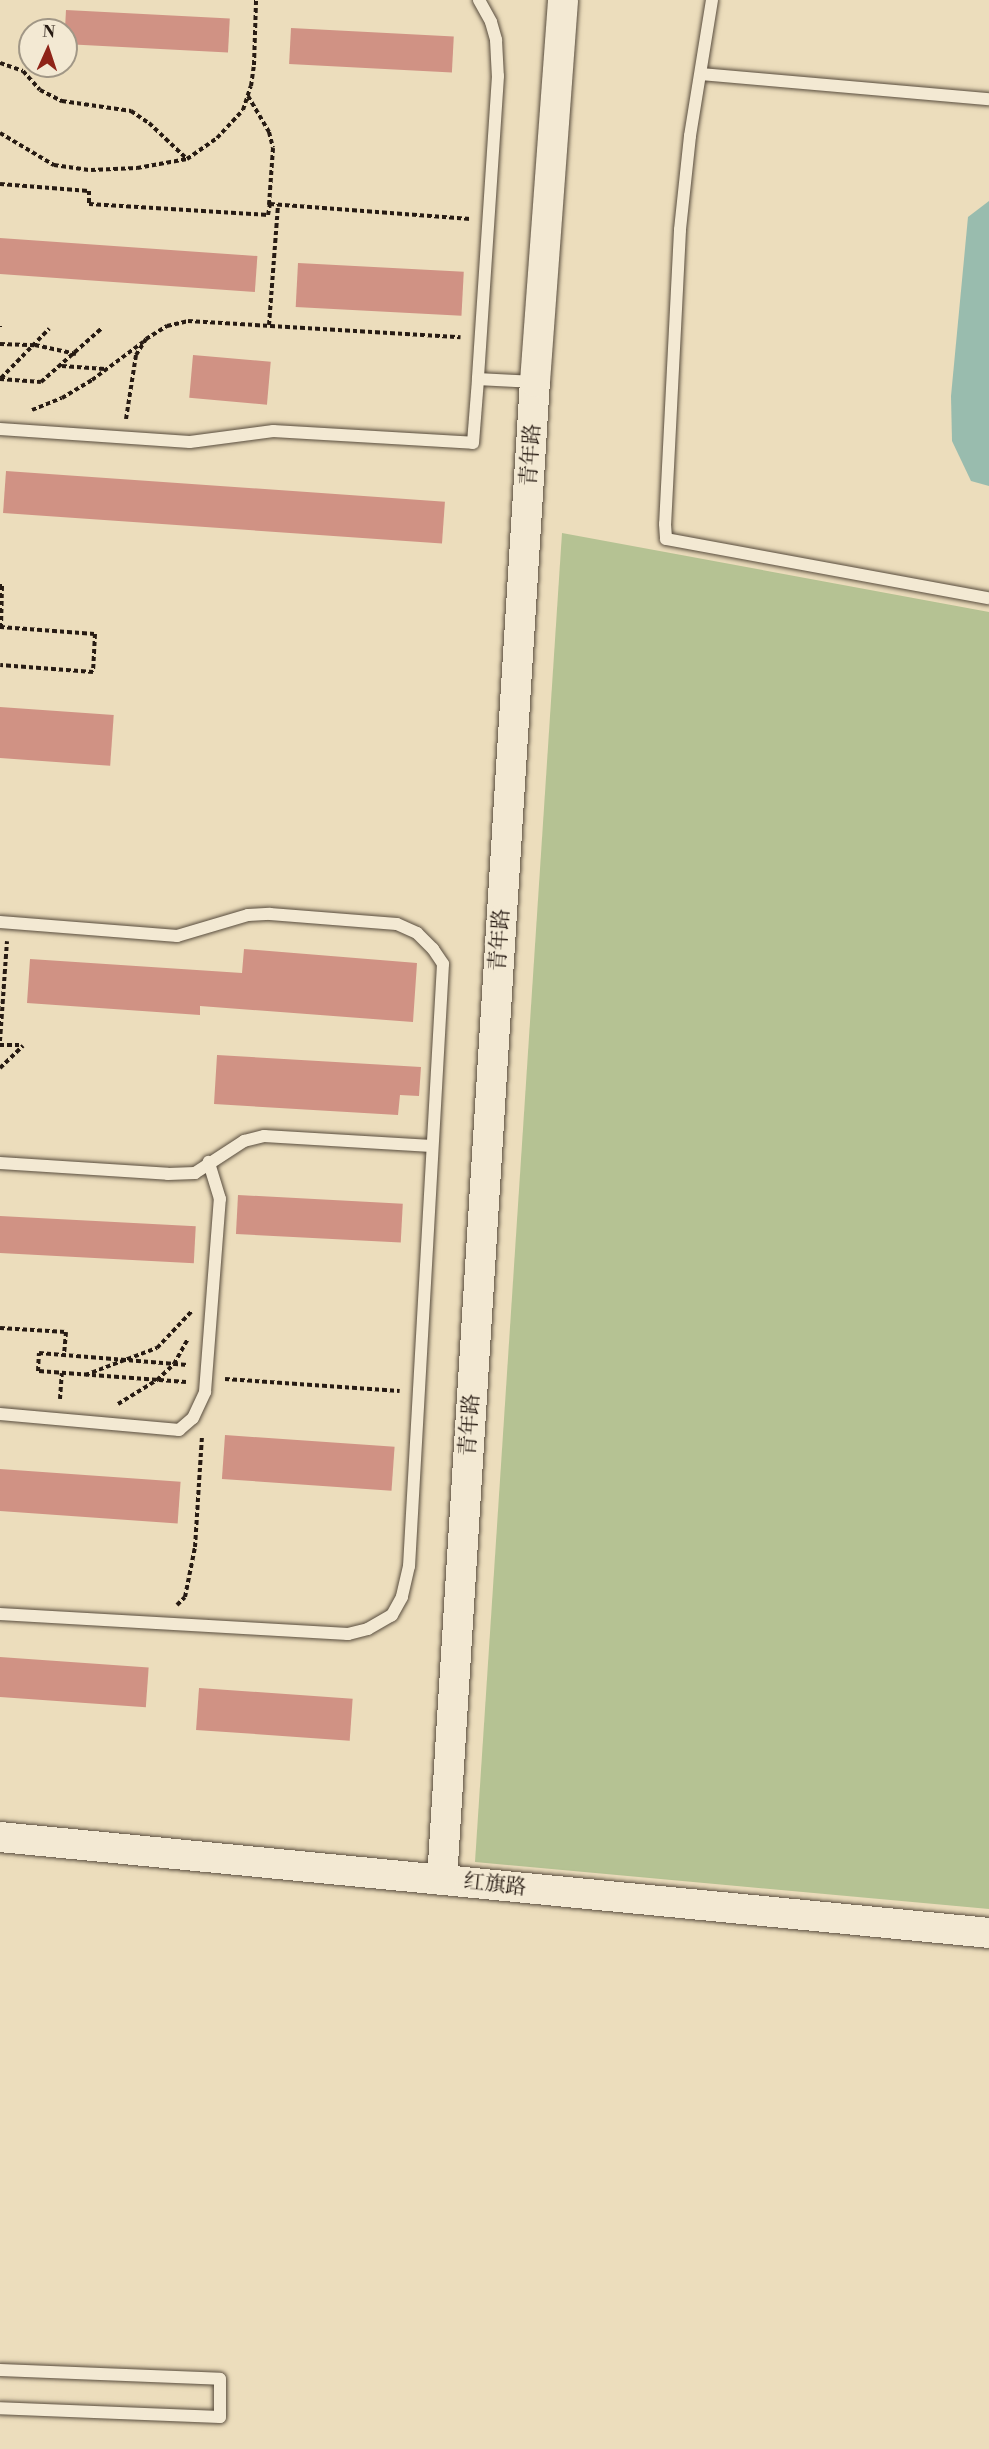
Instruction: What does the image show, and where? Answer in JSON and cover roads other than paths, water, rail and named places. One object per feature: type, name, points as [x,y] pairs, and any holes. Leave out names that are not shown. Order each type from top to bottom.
[{"type":"street","name":"青年路","points":[[442,1880],[535,382],[563,0]]},
{"type":"street","name":"红旗路","points":[[0,1837],[989,1933]]},
{"type":"lane","points":[[0,429],[190,442],[273,431],[473,443],[498,76],[496,40],[491,21],[479,0]]},
{"type":"lane","points":[[712,0],[690,136],[680,230],[666,539],[989,598]]},
{"type":"lane","points":[[701,74],[989,99]]},
{"type":"lane","points":[[478,379],[535,382]]},
{"type":"lane","points":[[0,1614],[348,1634],[368,1629],[392,1615],[402,1597],[409,1566],[443,964],[433,948],[417,933],[397,924],[270,914],[248,915],[177,936],[4,922]]},
{"type":"lane","points":[[0,1163],[168,1174],[195,1173],[244,1141],[264,1136],[432,1146]]},
{"type":"lane","points":[[0,1414],[179,1430],[193,1418],[206,1380],[220,1199],[209,1162]]},
{"type":"lane","points":[[0,2370],[220,2379],[220,2417],[0,2408]]}]
